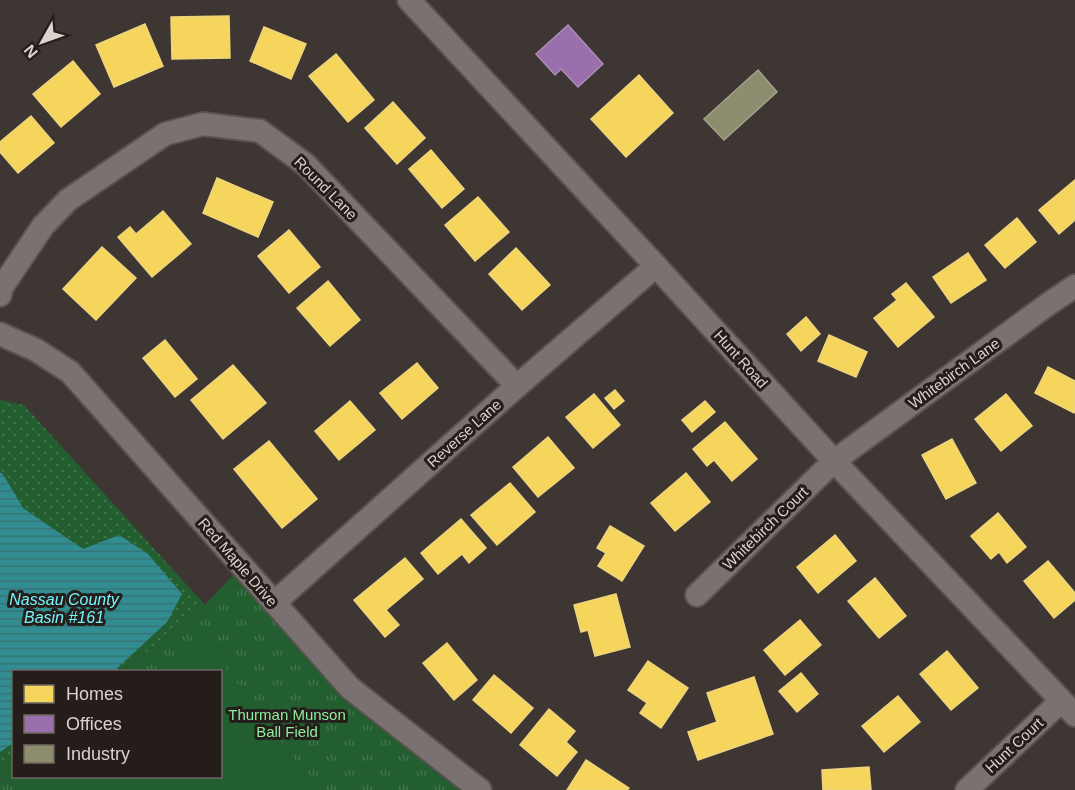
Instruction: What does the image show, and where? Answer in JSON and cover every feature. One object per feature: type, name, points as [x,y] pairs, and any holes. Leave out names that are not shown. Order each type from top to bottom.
[{"type":"street","name":"Hunt Road","points":[[409,0],[834,461],[1068,708]]},
{"type":"street","name":"Round Lane","points":[[0,294],[2,287],[43,226],[68,200],[165,134],[203,124],[260,130],[305,164],[517,386]]},
{"type":"street","name":"Reverse Lane","points":[[274,603],[517,386],[656,266]]},
{"type":"street","name":"Whitebirch Lane","points":[[834,461],[1075,286]]},
{"type":"street","name":"Red Maple Drive","points":[[0,334],[36,350],[70,372],[350,688],[480,790]]},
{"type":"street","name":"Whitebirch Court","points":[[697,595],[834,461]]},
{"type":"street","name":"Hunt Court","points":[[967,790],[1068,708]]},
{"type":"green space","name":"Nassau County Basin #161","points":[[0,400],[24,405],[205,605],[124,670],[12,670],[12,760],[0,770]]},
{"type":"green space","name":"Thurman Munson Ball Field","points":[[239,569],[473,790],[0,790],[0,770],[12,760],[12,778],[222,778],[222,670],[124,670],[205,605]]},
{"type":"green space","points":[[202,636],[317,790],[15,790],[30,778],[222,778],[222,670],[160,670]]},
{"type":"water","name":"Nassau County Basin #161","points":[[0,472],[23,508],[83,549],[119,535],[148,554],[182,594],[167,622],[115,670],[12,670],[12,744],[0,752]]},
{"type":"building: Homes","points":[[229,16],[230,58],[172,59],[171,17]]},
{"type":"building: Homes","points":[[145,24],[163,66],[114,87],[96,45]]},
{"type":"building: Homes","points":[[264,27],[306,44],[291,79],[250,61]]},
{"type":"building: Homes","points":[[336,54],[374,100],[348,122],[309,76]]},
{"type":"building: Homes","points":[[73,61],[100,94],[61,127],[33,94]]},
{"type":"building: Homes","points":[[639,75],[673,113],[626,157],[591,119]]},
{"type":"building: Homes","points":[[393,102],[425,138],[397,164],[365,128]]},
{"type":"building: Homes","points":[[31,116],[54,143],[18,173],[0,152],[0,142]]},
{"type":"building: Homes","points":[[431,150],[464,189],[442,208],[409,169]]},
{"type":"building: Homes","points":[[217,178],[273,202],[258,237],[203,213]]},
{"type":"building: Homes","points":[[1075,180],[1075,220],[1059,234],[1039,210]]},
{"type":"building: Homes","points":[[478,197],[509,232],[475,261],[445,225]]},
{"type":"building: Homes","points":[[163,211],[191,244],[152,277],[118,237],[130,227],[136,234]]},
{"type":"building: Homes","points":[[1017,218],[1036,242],[1005,268],[985,245]]},
{"type":"building: Homes","points":[[289,230],[320,267],[289,293],[258,256]]},
{"type":"building: Homes","points":[[102,247],[136,278],[96,320],[63,289]]},
{"type":"building: Homes","points":[[516,248],[550,285],[522,310],[489,274]]},
{"type":"building: Homes","points":[[968,253],[986,280],[951,303],[933,277]]},
{"type":"building: Homes","points":[[328,281],[360,320],[330,346],[297,308]]},
{"type":"building: Homes","points":[[906,283],[934,317],[898,347],[874,318],[897,300],[892,294]]},
{"type":"building: Homes","points":[[806,317],[820,334],[801,351],[787,334]]},
{"type":"building: Homes","points":[[829,335],[867,352],[856,377],[818,361]]},
{"type":"building: Homes","points":[[165,340],[197,379],[175,397],[143,358]]},
{"type":"building: Homes","points":[[417,363],[438,388],[402,419],[380,393]]},
{"type":"building: Homes","points":[[233,365],[266,403],[223,439],[191,400]]},
{"type":"building: Homes","points":[[1048,367],[1075,381],[1074,413],[1035,393]]},
{"type":"building: Homes","points":[[615,390],[624,401],[614,409],[605,398]]},
{"type":"building: Homes","points":[[594,394],[620,425],[593,448],[566,417]]},
{"type":"building: Homes","points":[[1006,394],[1032,426],[1001,451],[975,419]]},
{"type":"building: Homes","points":[[350,401],[375,430],[339,460],[315,431]]},
{"type":"building: Homes","points":[[705,401],[715,412],[692,432],[682,420]]},
{"type":"building: Homes","points":[[725,422],[757,459],[732,481],[714,460],[707,466],[693,449]]},
{"type":"building: Homes","points":[[548,437],[574,468],[538,497],[513,467]]},
{"type":"building: Homes","points":[[952,439],[976,483],[946,499],[922,455]]},
{"type":"building: Homes","points":[[269,441],[317,499],[282,528],[234,469]]},
{"type":"building: Homes","points":[[686,473],[710,502],[675,531],[651,503]]},
{"type":"building: Homes","points":[[510,483],[535,512],[497,545],[471,515]]},
{"type":"building: Homes","points":[[998,513],[1026,547],[1007,563],[999,552],[991,559],[971,536]]},
{"type":"building: Homes","points":[[461,519],[486,548],[469,563],[462,554],[438,574],[421,553]]},
{"type":"building: Homes","points":[[610,526],[644,546],[622,581],[598,566],[606,553],[597,548]]},
{"type":"building: Homes","points":[[835,535],[856,561],[818,593],[797,567]]},
{"type":"building: Homes","points":[[405,558],[423,579],[386,610],[399,625],[385,637],[354,600]]},
{"type":"building: Homes","points":[[1048,561],[1075,593],[1075,600],[1054,618],[1024,581]]},
{"type":"building: Homes","points":[[875,578],[906,616],[879,638],[848,601]]},
{"type":"building: Homes","points":[[616,594],[630,647],[595,656],[588,630],[581,632],[574,605]]},
{"type":"building: Homes","points":[[800,620],[821,645],[785,675],[764,650]]},
{"type":"building: Homes","points":[[447,643],[477,680],[454,700],[423,663]]},
{"type":"building: Homes","points":[[947,651],[978,688],[951,710],[920,674]]},
{"type":"building: Homes","points":[[648,661],[688,688],[661,728],[640,713],[647,703],[628,690]]},
{"type":"building: Homes","points":[[801,673],[818,694],[797,712],[779,691]]},
{"type":"building: Homes","points":[[494,675],[533,708],[511,733],[473,700]]},
{"type":"building: Homes","points":[[754,677],[773,734],[698,760],[688,732],[717,722],[707,693]]},
{"type":"building: Homes","points":[[898,696],[920,722],[884,752],[862,726]]},
{"type":"building: Homes","points":[[549,709],[575,731],[566,742],[577,752],[557,776],[520,745]]},
{"type":"building: Homes","points":[[586,760],[629,788],[627,790],[567,790]]},
{"type":"building: Homes","points":[[869,767],[871,790],[823,790],[822,770]]},
{"type":"building: Offices","points":[[568,25],[603,64],[578,87],[561,69],[555,75],[536,54]]},
{"type":"building: Industry","points":[[758,70],[777,92],[724,140],[704,119]]}]
